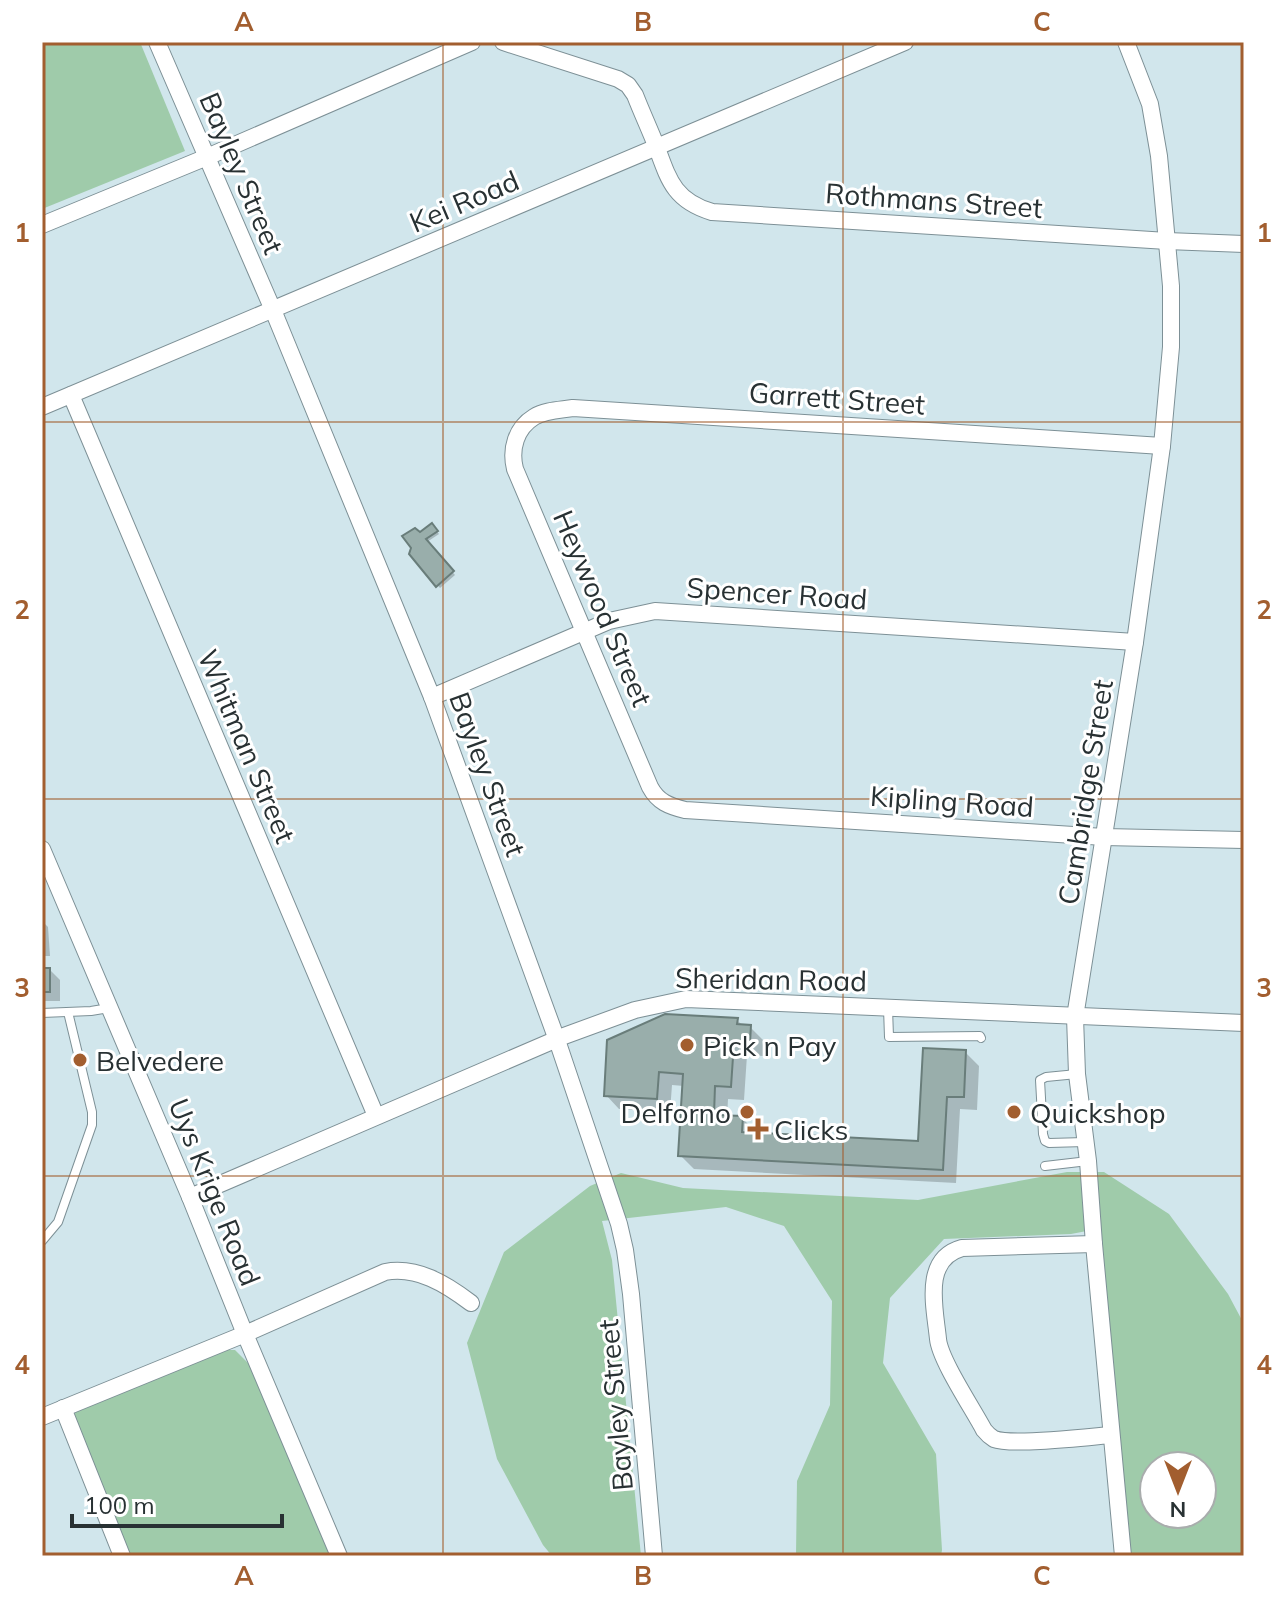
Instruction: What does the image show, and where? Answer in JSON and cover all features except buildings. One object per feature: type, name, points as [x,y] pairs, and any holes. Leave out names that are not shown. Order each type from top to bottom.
[{"type":"street","name":"Bayley Street","points":[[157,42],[273,310],[432,697],[557,1040],[619,1224],[631,1294],[654,1556]]},
{"type":"street","points":[[42,225],[472,42]]},
{"type":"street","name":"Rothmans Street","points":[[503,42],[618,79],[628,85],[675,191],[692,204],[712,212],[1244,244]]},
{"type":"street","name":"Kei Road","points":[[42,407],[905,42]]},
{"type":"street","name":"Cambridge Street","points":[[1123,1556],[1088,1161],[1077,1074],[1075,1017],[1135,642],[1162,446],[1171,347],[1171,286],[1153,119],[1126,42]]},
{"type":"street","name":"Whitman Street","points":[[71,395],[376,1116]]},
{"type":"street","name":"Garrett Street","points":[[518,434],[533,417],[573,408],[1162,446]]},
{"type":"street","name":"Heywood Street","points":[[518,434],[514,446],[515,469],[646,778],[658,799]]},
{"type":"street","name":"Spencer Road","points":[[432,697],[585,630],[619,618],[655,611],[1135,642]]},
{"type":"street","name":"Kipling Road","points":[[658,799],[685,810],[1104,837],[1244,840]]},
{"type":"street","name":"Uys Krige Road","points":[[42,849],[339,1556]]},
{"type":"street","name":"Sheridan Road","points":[[190,1197],[557,1040],[635,1010],[686,999],[1244,1023]]},
{"type":"street","points":[[1094,1244],[962,1248],[953,1251],[941,1261],[933,1279],[938,1339],[942,1354],[978,1419],[993,1438],[1020,1441],[1111,1435]]},
{"type":"street","points":[[42,1417],[245,1334],[385,1272],[412,1272],[448,1286],[471,1303]]},
{"type":"street","points":[[63,1408],[122,1556]]},
{"type":"lane","points":[[888,1007],[889,1037],[981,1038]]},
{"type":"lane","points":[[42,1013],[110,1008]]},
{"type":"lane","points":[[42,1241],[58,1222],[92,1125],[92,1112],[68,1012]]},
{"type":"lane","points":[[1077,1074],[1040,1080],[1043,1134],[1049,1143],[1085,1142]]},
{"type":"lane","points":[[1045,1166],[1088,1161]]},
{"type":"green space","points":[[42,42],[140,42],[185,151],[42,209]]},
{"type":"green space","points":[[1067,1172],[1104,1172],[1169,1214],[1228,1294],[1244,1324],[1244,1556],[1126,1556],[1092,1230],[1071,1234],[944,1239],[890,1298],[883,1363],[936,1454],[941,1556],[796,1556],[797,1481],[830,1405],[832,1301],[784,1226],[726,1207],[602,1221],[612,1260],[641,1556],[552,1556],[543,1545],[497,1459],[467,1343],[504,1252],[590,1186],[621,1173],[683,1188],[918,1200]]},
{"type":"green space","points":[[222,1350],[235,1350],[249,1364],[330,1556],[124,1556],[74,1415],[77,1409]]},
{"type":"place","name":"Pick n Pay","points":[[687,1045]]},
{"type":"place","name":"Belvedere","points":[[80,1060]]},
{"type":"place","name":"Delforno","points":[[747,1112]]},
{"type":"place","name":"Quickshop","points":[[1014,1112]]},
{"type":"place","name":"Clicks","points":[[758,1129]]}]
